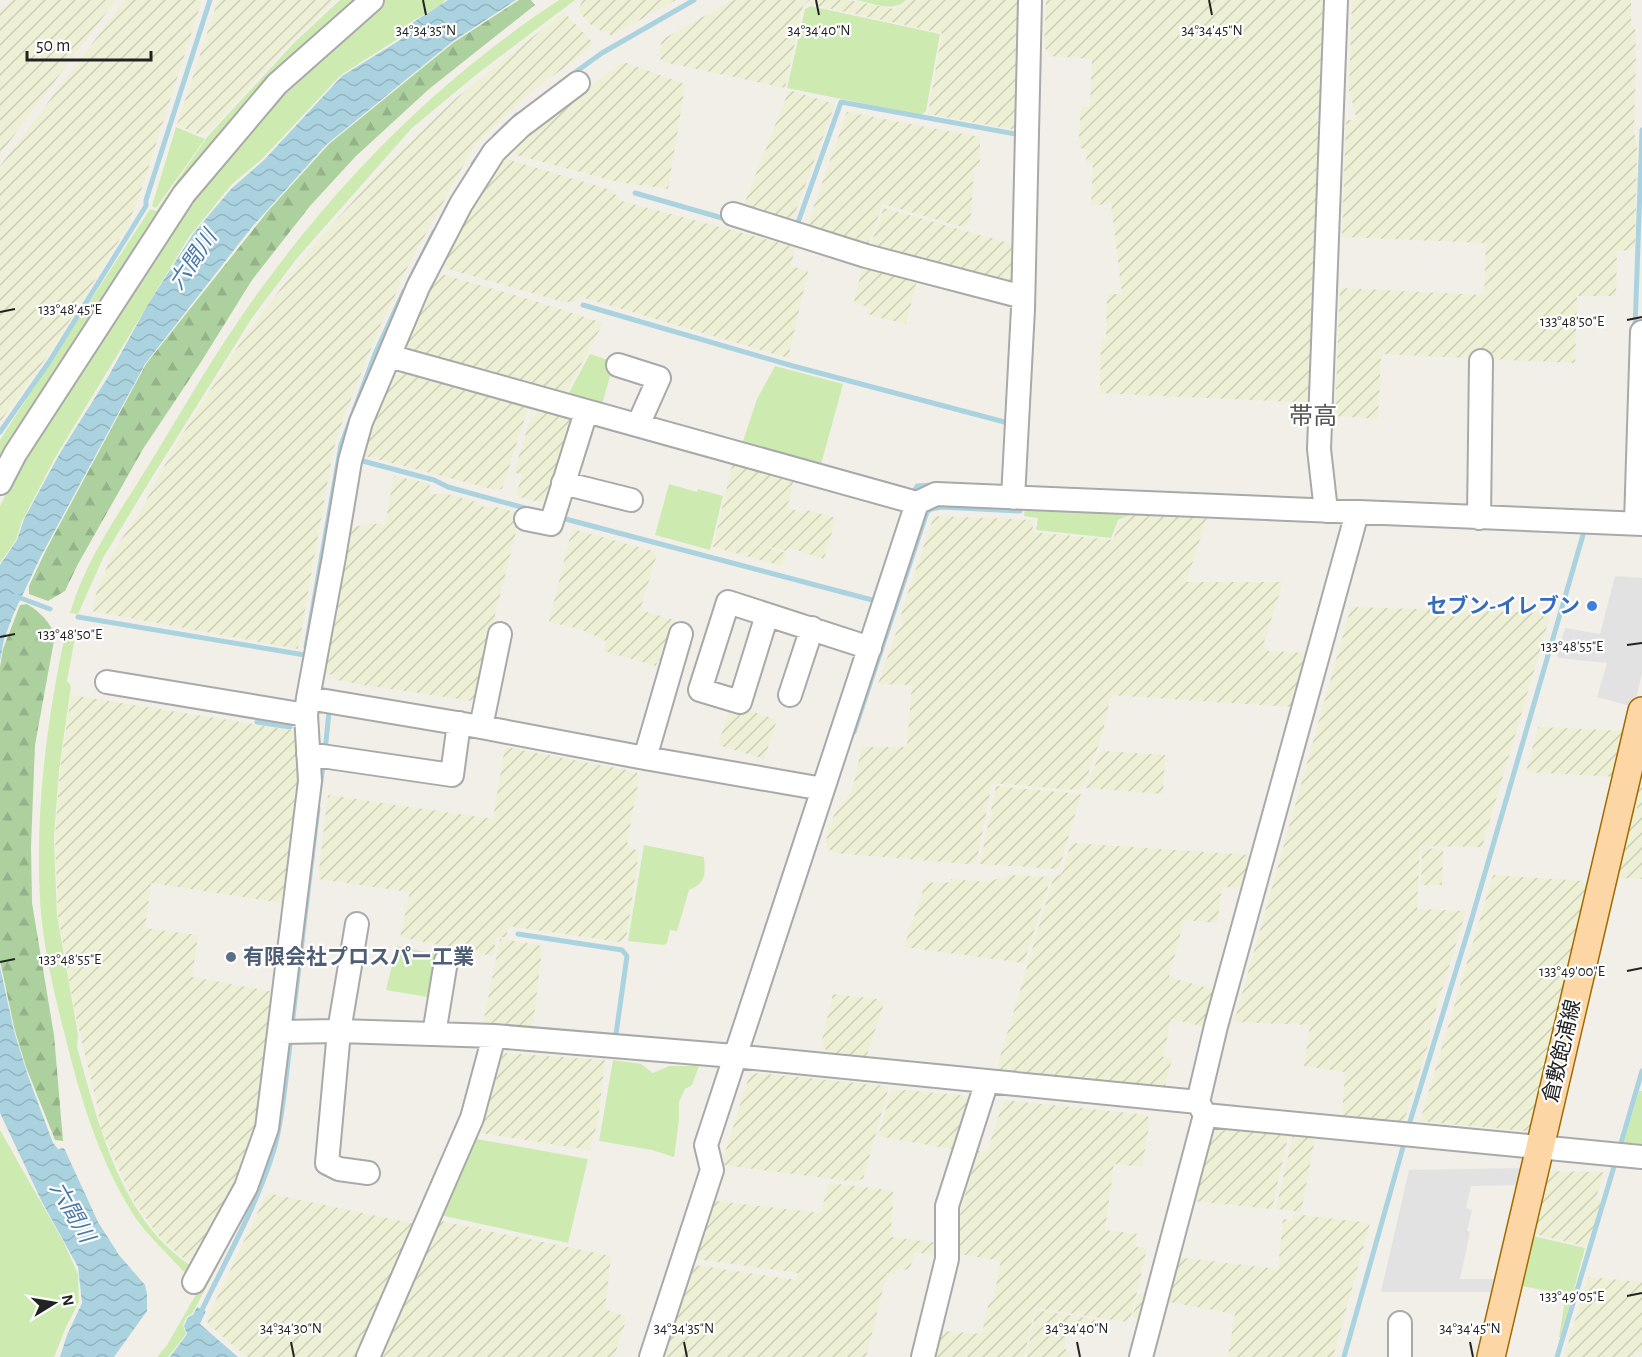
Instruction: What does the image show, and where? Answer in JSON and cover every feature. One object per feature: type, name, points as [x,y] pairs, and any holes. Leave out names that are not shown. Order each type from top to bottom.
[{"type":"main road","name":"倉敷飽浦線","points":[[1491,1357],[1642,711]]},
{"type":"street","points":[[0,483],[15,454],[184,194],[277,84],[372,0]]},
{"type":"street","points":[[1017,494],[1030,0]]},
{"type":"street","points":[[1325,506],[1319,449],[1335,0]]},
{"type":"street","points":[[194,1282],[246,1187],[267,1128],[288,1032],[310,781],[319,756],[307,706],[350,461],[361,423],[418,287],[461,204],[494,152],[521,126],[578,83]]},
{"type":"street","points":[[733,214],[945,278],[1023,297]]},
{"type":"street","points":[[389,357],[912,502],[936,494],[1017,494],[1325,506],[1357,513],[1479,518],[1637,519],[1642,332]]},
{"type":"street","points":[[1479,518],[1481,361]]},
{"type":"street","points":[[618,365],[659,378],[638,425]]},
{"type":"street","points":[[526,519],[551,525],[586,412]]},
{"type":"street","points":[[563,483],[631,500]]},
{"type":"street","points":[[651,1357],[712,1170],[706,1145],[741,1057],[816,788],[912,502]]},
{"type":"street","points":[[1141,1357],[1202,1108],[1216,1026],[1357,513]]},
{"type":"street","points":[[767,615],[863,646]]},
{"type":"street","points":[[790,694],[812,628]]},
{"type":"street","points":[[319,756],[452,775],[464,728],[500,634]]},
{"type":"street","points":[[645,758],[681,634]]},
{"type":"street","points":[[107,682],[464,728],[816,788]]},
{"type":"street","points":[[357,924],[339,1031],[327,1163],[339,1169],[368,1173]]},
{"type":"street","points":[[434,1034],[446,961]]},
{"type":"street","points":[[288,1032],[339,1031],[494,1036],[741,1057],[986,1086],[1202,1108],[1405,1136],[1642,1157]]},
{"type":"street","points":[[368,1357],[472,1118],[494,1036]]},
{"type":"street","points":[[923,1357],[947,1259],[947,1206],[986,1086]]},
{"type":"street","points":[[1400,1323],[1400,1357]]},
{"type":"green space","points":[[11,0],[116,0],[0,154],[0,11]]},
{"type":"green space","points":[[125,0],[202,0],[131,221],[51,351],[0,422],[0,166]]},
{"type":"green space","points":[[218,0],[335,0],[282,51],[210,131],[200,135],[177,125]]},
{"type":"green space","points":[[340,0],[362,0],[251,106],[0,472],[0,440],[150,209],[156,211],[208,136],[294,43]]},
{"type":"green space","points":[[378,0],[445,0],[411,22],[407,33],[341,75],[261,160],[232,184],[189,237],[56,456],[22,521],[16,540],[0,563],[0,506],[11,484],[5,481],[156,247],[244,129]]},
{"type":"green space","points":[[519,0],[531,0],[535,5],[429,89],[355,157],[310,206],[252,280],[143,449],[65,591],[48,601],[29,594],[29,586],[46,550],[146,364],[268,211],[329,144],[453,43]]},
{"type":"green space","points":[[559,0],[575,0],[477,74],[412,128],[298,257],[252,318],[149,482],[103,558],[78,614],[70,613],[86,571],[120,511],[224,342],[300,238],[366,162],[439,92],[477,59]]},
{"type":"green space","points":[[583,0],[676,0],[611,36],[608,32],[603,32],[590,24],[580,13],[579,8]]},
{"type":"green space","points":[[733,0],[810,0],[803,6],[785,88],[664,62],[660,59],[661,43],[665,38]]},
{"type":"green space","points":[[815,0],[848,0],[894,9],[901,7],[908,0],[1025,0],[1016,130],[928,114],[942,33],[809,4]]},
{"type":"green space","points":[[856,0],[906,0],[889,7]]},
{"type":"green space","points":[[1046,0],[1326,0],[1322,109],[1317,109],[1314,114],[1317,121],[1323,122],[1313,403],[1100,393],[1101,340],[1106,339],[1107,294],[1122,294],[1111,203],[1091,206],[1093,163],[1086,162],[1087,149],[1080,148],[1081,106],[1090,107],[1092,59],[1050,56],[1044,46]]},
{"type":"green space","points":[[1352,0],[1631,0],[1631,26],[1635,27],[1636,61],[1635,247],[1630,250],[1617,251],[1616,296],[1577,296],[1575,363],[1383,354],[1381,356],[1378,419],[1335,416],[1340,288],[1484,295],[1486,243],[1342,237],[1346,120],[1357,120],[1349,90]]},
{"type":"green space","points":[[810,6],[940,34],[926,111],[921,115],[787,88],[805,9]]},
{"type":"green space","points":[[564,12],[593,43],[589,49],[530,93],[475,144],[400,281],[380,326],[343,419],[333,451],[298,649],[92,611],[96,594],[113,552],[142,508],[175,446],[246,334],[318,240],[385,166],[455,99]]},
{"type":"green space","points":[[627,63],[685,86],[668,189],[618,182],[516,155],[514,144],[620,64]]},
{"type":"green space","points":[[789,90],[835,104],[791,224],[741,212]]},
{"type":"green space","points":[[847,112],[980,137],[980,167],[974,167],[971,215],[968,225],[962,227],[883,204],[868,243],[864,245],[807,226]]},
{"type":"green space","points":[[176,127],[205,139],[156,208],[152,206]]},
{"type":"green space","points":[[500,157],[611,190],[622,201],[795,247],[791,266],[808,271],[788,358],[581,297],[573,302],[563,302],[438,266]]},
{"type":"green space","points":[[884,208],[1016,245],[1017,286],[868,252]]},
{"type":"green space","points":[[864,260],[918,275],[906,324],[867,314],[868,307],[854,302]]},
{"type":"green space","points":[[434,274],[525,298],[603,323],[566,393],[561,398],[405,357],[404,341]]},
{"type":"green space","points":[[590,354],[611,361],[611,373],[600,411],[565,400]]},
{"type":"green space","points":[[775,366],[843,384],[819,472],[741,447],[757,399]]},
{"type":"green space","points":[[408,373],[529,405],[502,489],[496,490],[365,456],[362,452],[389,375]]},
{"type":"green space","points":[[540,409],[572,419],[551,490],[546,493],[543,503],[516,496],[522,475],[514,472],[530,420]]},
{"type":"green space","points":[[734,457],[793,474],[793,485],[787,507],[804,514],[807,510],[836,518],[824,559],[794,549],[788,548],[786,551],[752,543],[786,553],[782,566],[713,547]]},
{"type":"green space","points":[[394,476],[427,483],[430,486],[431,495],[443,493],[476,502],[484,507],[496,507],[519,513],[477,699],[473,701],[363,685],[338,680],[333,678],[333,675],[321,672],[346,534],[351,528],[370,523],[385,525]]},
{"type":"green space","points":[[669,484],[723,496],[710,550],[655,535]]},
{"type":"green space","points":[[1025,506],[1139,511],[1118,520],[1111,538],[1036,530],[1038,518],[1024,516]]},
{"type":"green space","points":[[1135,514],[1207,518],[1186,582],[1283,582],[1264,642],[1265,648],[1269,651],[1308,653],[1299,702],[1293,703],[1292,707],[1111,695],[1102,735],[1081,789],[992,783],[975,863],[834,853],[826,847],[827,835],[834,815],[850,793],[854,782],[862,747],[907,747],[912,685],[878,684],[896,633],[904,623],[901,617],[902,610],[934,516],[1034,520],[1032,532],[1113,540],[1120,522],[1127,516]]},
{"type":"green space","points":[[572,529],[650,550],[657,554],[640,610],[678,621],[668,655],[666,659],[657,661],[656,666],[604,651],[606,641],[580,629],[549,622]]},
{"type":"green space","points":[[27,604],[44,617],[55,635],[35,745],[31,847],[32,903],[54,1035],[63,1141],[55,1140],[26,1067],[15,1031],[0,961],[0,667],[3,649],[20,605]]},
{"type":"green space","points":[[1351,607],[1551,613],[1482,847],[1420,846],[1417,909],[1466,911],[1430,1029],[1430,1038],[1402,1123],[1342,1116],[1345,1072],[1304,1066],[1310,1025],[1236,1022],[1235,1019]]},
{"type":"green space","points":[[66,630],[76,632],[67,681],[71,686],[59,770],[54,837],[57,915],[78,1035],[77,1047],[104,1138],[130,1197],[147,1224],[168,1247],[193,1267],[191,1274],[183,1271],[137,1220],[104,1159],[87,1115],[74,1070],[47,956],[40,901],[39,832],[48,731]]},
{"type":"green space","points":[[71,695],[297,731],[302,773],[287,898],[283,899],[282,903],[151,883],[145,928],[198,935],[192,977],[275,992],[263,1104],[244,1173],[195,1265],[180,1256],[158,1235],[133,1200],[101,1130],[74,1008],[58,915],[55,838],[60,769]]},
{"type":"green space","points":[[731,704],[777,720],[764,759],[718,745]]},
{"type":"green space","points":[[1538,727],[1628,731],[1618,777],[1526,772]]},
{"type":"green space","points":[[505,747],[637,772],[639,779],[627,841],[629,847],[639,851],[627,934],[623,940],[618,942],[509,926],[506,937],[496,938],[493,956],[400,937],[410,892],[318,879],[328,795],[493,819]]},
{"type":"green space","points":[[1104,751],[1165,755],[1163,794],[1086,788],[1100,753]]},
{"type":"green space","points":[[1642,764],[1642,879],[1619,878],[1616,872],[1625,813],[1637,810],[1636,804],[1628,804]]},
{"type":"green space","points":[[996,786],[1081,794],[1059,869],[980,864]]},
{"type":"green space","points":[[1071,843],[1251,855],[1246,888],[1222,887],[1217,923],[1184,920],[1169,977],[1215,990],[1210,1028],[1171,1019],[1163,1057],[1172,1059],[1164,1089],[1001,1077],[997,1067],[1054,876],[1060,875],[1063,871]]},
{"type":"green space","points":[[644,845],[704,857],[704,877],[699,884],[689,890],[677,931],[670,930],[667,943],[664,945],[628,941]]},
{"type":"green space","points":[[1422,848],[1443,849],[1442,885],[1421,885]]},
{"type":"green space","points":[[1009,875],[1051,877],[1024,963],[904,947],[926,882],[942,883],[950,882],[951,879],[988,882]]},
{"type":"green space","points":[[1493,875],[1584,881],[1584,885],[1592,884],[1534,1132],[1420,1121]]},
{"type":"green space","points":[[500,939],[539,945],[542,949],[532,1034],[482,1029]]},
{"type":"green space","points":[[397,946],[440,955],[433,998],[386,990]]},
{"type":"green space","points":[[833,994],[885,1000],[864,1064],[838,1061],[821,1045]]},
{"type":"green space","points":[[503,1053],[605,1060],[598,1121],[590,1150],[481,1133]]},
{"type":"green space","points":[[613,1060],[641,1064],[653,1073],[669,1066],[699,1066],[692,1085],[685,1089],[679,1102],[674,1157],[652,1150],[599,1141]]},
{"type":"green space","points":[[758,1073],[887,1086],[888,1090],[863,1179],[856,1182],[724,1165],[725,1153],[749,1077]]},
{"type":"green space","points":[[892,1089],[971,1096],[959,1147],[951,1149],[878,1136]]},
{"type":"green space","points":[[1639,1091],[1642,1091],[1642,1147],[1623,1145]]},
{"type":"green space","points":[[1004,1100],[1148,1115],[1149,1126],[1142,1167],[1114,1164],[1105,1230],[1137,1234],[1135,1247],[1147,1248],[1132,1313],[1127,1322],[1035,1308],[1024,1357],[936,1357],[942,1331],[982,1334],[989,1302],[993,1300],[1001,1261],[960,1254],[959,1225],[961,1209],[978,1151],[987,1152]]},
{"type":"green space","points":[[1221,1123],[1287,1130],[1287,1141],[1272,1209],[1192,1201],[1210,1135],[1213,1129]]},
{"type":"green space","points":[[0,1130],[64,1243],[78,1274],[79,1302],[54,1357],[0,1357]]},
{"type":"green space","points":[[1294,1131],[1316,1133],[1301,1212],[1276,1209]]},
{"type":"green space","points":[[477,1139],[588,1159],[568,1243],[440,1215]]},
{"type":"green space","points":[[1542,1171],[1603,1172],[1596,1199],[1602,1200],[1587,1247],[1528,1232]]},
{"type":"green space","points":[[828,1183],[890,1190],[894,1193],[890,1237],[939,1243],[937,1256],[915,1252],[909,1270],[899,1269],[894,1275],[887,1273],[866,1357],[657,1357],[688,1264],[796,1280],[798,1273],[690,1258],[709,1200],[821,1213]]},
{"type":"green space","points":[[267,1193],[420,1225],[363,1357],[247,1357],[208,1324],[207,1319]]},
{"type":"green space","points":[[1293,1214],[1370,1223],[1333,1357],[1228,1357],[1235,1314],[1164,1301],[1176,1257],[1278,1269],[1283,1219],[1292,1220]]},
{"type":"green space","points":[[441,1221],[611,1256],[605,1309],[627,1317],[614,1357],[382,1357]]},
{"type":"green space","points":[[1528,1235],[1585,1248],[1561,1337],[1559,1337],[1566,1294],[1516,1285]]},
{"type":"green space","points":[[228,1239],[223,1256],[192,1314],[187,1316],[183,1325],[186,1334],[168,1357],[157,1357],[167,1345]]},
{"type":"green space","points":[[1588,1277],[1642,1282],[1642,1352],[1635,1352],[1634,1357],[1564,1357]]},
{"type":"green space","points":[[1139,1293],[1147,1294],[1140,1320],[1132,1318]]},
{"type":"green space","points":[[1036,1310],[1095,1319],[1095,1331],[1093,1334],[1068,1332],[1064,1347],[1072,1357],[1026,1357]]},
{"type":"shaded area","points":[[1615,576],[1642,578],[1642,673],[1634,707],[1597,697],[1607,663],[1557,656],[1565,628],[1600,634]]},
{"type":"shaded area","points":[[1525,1168],[1522,1185],[1471,1186],[1466,1208],[1472,1210],[1467,1231],[1470,1232],[1460,1279],[1499,1279],[1496,1292],[1381,1292],[1409,1170]]},
{"type":"water","name":"六間川","points":[[448,0],[516,0],[452,42],[326,145],[252,227],[145,364],[40,558],[14,613],[4,639],[0,661],[0,565],[17,540],[24,519],[60,453],[108,377],[147,306],[193,234],[231,189],[264,160],[342,76],[400,40],[408,33],[412,23]]},
{"type":"water","name":"六間川","points":[[0,967],[14,1031],[53,1143],[58,1149],[64,1148],[98,1222],[119,1255],[145,1285],[147,1311],[114,1357],[60,1357],[67,1335],[82,1303],[78,1267],[42,1202],[0,1113]]},
{"type":"water","points":[[197,1307],[206,1311],[200,1324],[238,1357],[170,1357],[187,1334],[184,1326]]},
{"type":"waterway","points":[[0,432],[49,362],[146,206],[210,0]]},
{"type":"waterway","points":[[570,76],[602,53],[694,0]]},
{"type":"waterway","points":[[796,228],[841,102],[1021,135]]},
{"type":"waterway","points":[[495,136],[517,115]]},
{"type":"waterway","points":[[1635,329],[1642,130]]},
{"type":"waterway","points":[[473,164],[487,145]]},
{"type":"waterway","points":[[635,193],[729,220]]},
{"type":"waterway","points":[[410,279],[434,232]]},
{"type":"waterway","points":[[306,647],[341,445],[375,354],[404,291]]},
{"type":"waterway","points":[[583,305],[793,366],[1012,424]]},
{"type":"waterway","points":[[359,460],[532,510]]},
{"type":"waterway","points":[[912,496],[917,486],[933,485]]},
{"type":"waterway","points":[[854,732],[927,512],[941,507],[1020,511],[1020,502]]},
{"type":"waterway","points":[[558,517],[876,601]]},
{"type":"waterway","points":[[1408,1128],[1469,928],[1585,528]]},
{"type":"waterway","points":[[15,596],[50,609]]},
{"type":"waterway","points":[[78,617],[305,655]]},
{"type":"waterway","points":[[325,751],[329,712],[334,712]]},
{"type":"waterway","points":[[257,722],[290,727],[291,718]]},
{"type":"waterway","points":[[320,787],[324,760]]},
{"type":"waterway","points":[[292,1025],[318,808]]},
{"type":"waterway","points":[[518,934],[622,950],[627,956],[615,1041]]},
{"type":"waterway","points":[[200,1314],[251,1210],[275,1146],[281,1119],[291,1037]]},
{"type":"waterway","points":[[1619,1150],[1642,1071]]},
{"type":"waterway","points":[[1344,1357],[1405,1140]]},
{"type":"waterway","points":[[1557,1357],[1616,1160]]},
{"type":"place","name":"セブン-イレブン","points":[[1592,606]]},
{"type":"place","name":"有限会社プロスパー工業","points":[[231,957]]},
{"type":"district","name":"帯高","points":[[1313,417]]}]
